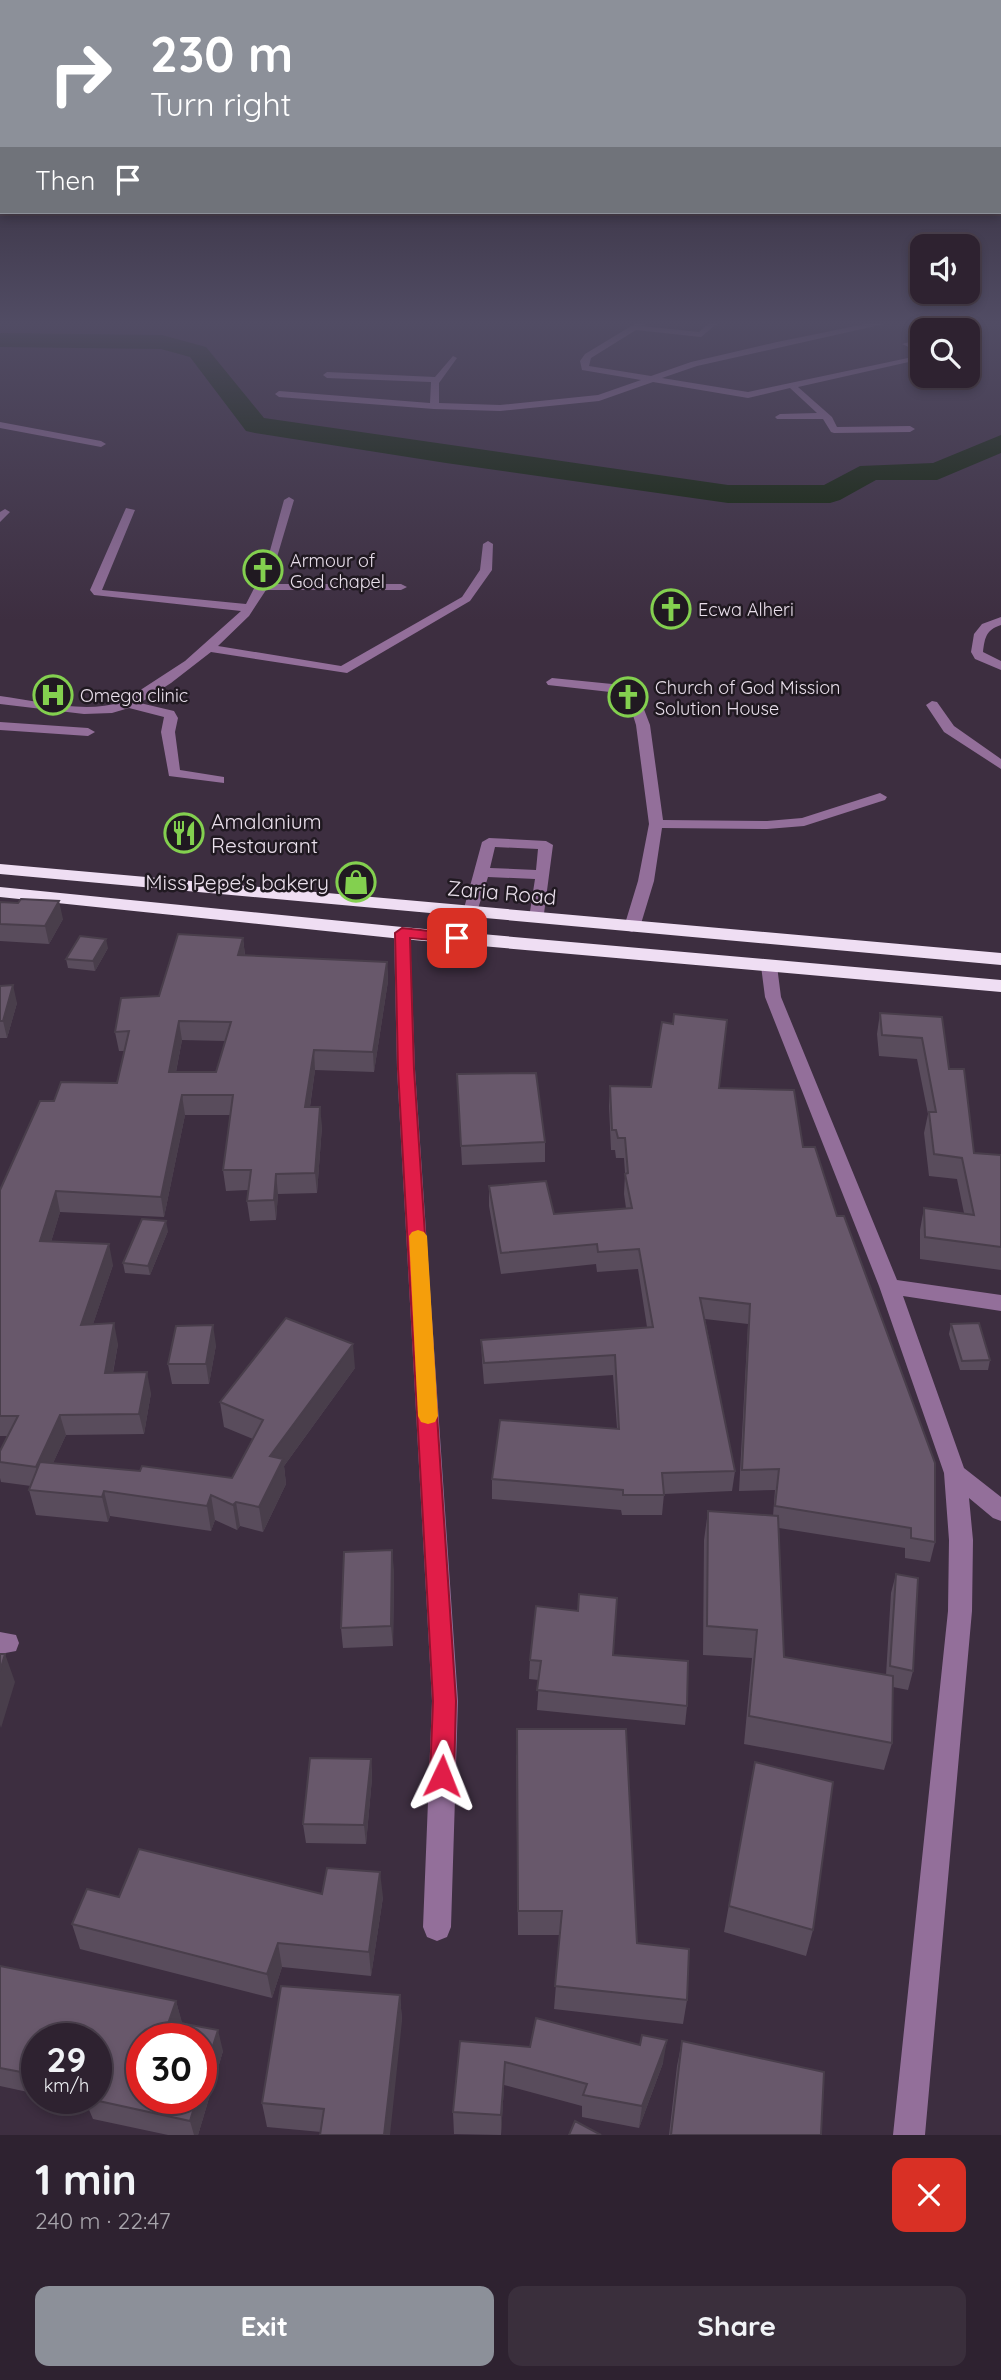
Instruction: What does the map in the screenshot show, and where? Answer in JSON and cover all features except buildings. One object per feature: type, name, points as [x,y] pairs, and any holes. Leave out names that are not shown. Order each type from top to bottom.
[{"type":"highway","name":"Zaria Road","points":[[0,869],[1001,959]]},
{"type":"highway","points":[[0,892],[402,933],[1001,986]]},
{"type":"highway","points":[[568,948],[570,921]]},
{"type":"street","points":[[830,422],[834,430],[910,429]]},
{"type":"street","points":[[0,425],[101,444]]},
{"type":"street","points":[[0,700],[99,710],[130,704],[208,648],[249,608],[262,587],[289,500]]},
{"type":"street","points":[[130,510],[96,590],[98,593],[249,608]]},
{"type":"street","points":[[208,648],[343,670],[466,598],[486,570],[488,544]]},
{"type":"street","points":[[262,587],[401,587]]},
{"type":"street","points":[[1001,621],[986,626],[980,634],[977,652],[979,656],[1001,666]]},
{"type":"street","points":[[552,682],[622,689],[633,694],[643,725],[656,824],[646,881],[632,927]]},
{"type":"street","points":[[130,704],[169,714],[172,718],[168,732],[174,773],[219,780]]},
{"type":"street","points":[[932,705],[949,729],[1001,765]]},
{"type":"street","points":[[0,726],[88,732]]},
{"type":"street","points":[[656,824],[767,825],[804,822],[880,797]]},
{"type":"street","points":[[471,912],[489,842],[546,845],[537,918]]},
{"type":"street","points":[[482,872],[543,875]]},
{"type":"street","points":[[402,933],[406,1069],[445,1701],[437,1927]]},
{"type":"street","points":[[769,966],[773,997],[890,1286],[955,1473],[961,1540],[960,1611],[909,2135]]},
{"type":"street","points":[[890,1286],[1001,1303]]},
{"type":"street","points":[[955,1473],[1001,1511]]},
{"type":"waterway","points":[[252,422],[255,425],[446,455],[728,494],[830,494],[870,472],[937,471],[1001,443]]},
{"type":"slow traffic","points":[[418,1236],[428,1416]]},
{"type":"place","name":"Armour of God chapel","points":[[263,570]]},
{"type":"place","name":"Ecwa Alheri","points":[[671,609]]},
{"type":"place","name":"Omega clinic","points":[[53,695]]},
{"type":"place","name":"Church of God Mission Solution House","points":[[628,697]]},
{"type":"place","name":"Amalanium Restaurant","points":[[184,833]]},
{"type":"place","name":"Miss Pepe's bakery","points":[[356,882]]},
{"type":"route","points":[[442,1776],[445,1701],[406,1069],[402,933],[457,938]]}]
